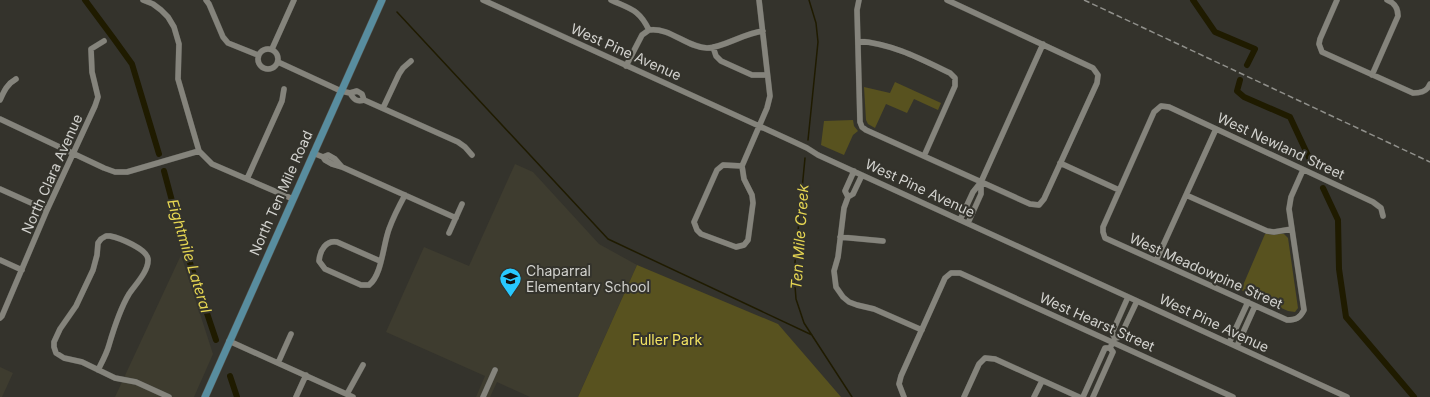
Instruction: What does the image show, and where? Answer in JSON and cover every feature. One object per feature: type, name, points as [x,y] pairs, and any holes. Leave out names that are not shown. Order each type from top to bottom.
[{"type":"main road","name":"North Ten Mile Road","points":[[205,397],[382,0]]},
{"type":"street","points":[[143,0],[153,4],[161,10],[174,27],[179,44],[178,79],[199,151],[212,164],[292,199]]},
{"type":"street","points":[[206,0],[222,37],[228,43],[258,55]]},
{"type":"street","points":[[272,49],[294,0]]},
{"type":"street","name":"West Pine Avenue","points":[[483,0],[1347,397]]},
{"type":"street","points":[[611,0],[638,12],[649,30]]},
{"type":"street","points":[[742,166],[723,165],[717,170],[695,218],[695,226],[702,234],[732,247],[744,245],[748,240],[753,203],[752,195],[744,179],[742,166],[769,102],[770,96],[759,0]]},
{"type":"street","points":[[859,0],[857,10],[860,122],[862,127],[1030,204],[1039,205],[1044,199],[1097,83],[1098,75],[1093,68],[947,0]]},
{"type":"street","points":[[1337,0],[1320,39],[1320,48],[1326,55],[1413,93],[1421,92],[1428,88],[1430,84]]},
{"type":"street","points":[[1372,75],[1398,16],[1398,9],[1387,0]]},
{"type":"street","points":[[626,66],[642,35],[649,30],[660,30],[697,46],[708,48],[754,32],[763,31]]},
{"type":"street","name":"North Clara Avenue","points":[[0,318],[47,210],[95,106],[98,97],[92,72],[91,49],[104,41]]},
{"type":"street","points":[[858,41],[871,42],[902,50],[950,73],[955,78],[955,86],[924,156]]},
{"type":"street","points":[[960,220],[973,192],[981,182],[1043,44]]},
{"type":"street","points":[[713,47],[716,56],[721,61],[752,76],[767,76]]},
{"type":"street","points":[[269,48],[272,49],[278,56],[278,62],[273,68],[263,68],[258,62],[258,55],[262,50],[269,48]]},
{"type":"street","points":[[278,62],[341,91],[350,93],[353,99],[359,101],[364,100],[458,142],[472,155]]},
{"type":"street","points":[[383,108],[399,74],[403,68],[411,62]]},
{"type":"street","points":[[0,100],[5,88],[16,79]]},
{"type":"street","points":[[247,179],[282,101],[284,89]]},
{"type":"street","name":"West Newland Street","points":[[1119,190],[1154,112],[1161,106],[1169,107],[1373,202],[1381,208],[1383,216]]},
{"type":"street","points":[[0,119],[115,172],[127,172],[199,151]]},
{"type":"street","points":[[1156,261],[1216,129]]},
{"type":"street","points":[[313,153],[323,157],[325,160],[456,218]]},
{"type":"street","points":[[1060,163],[1119,190]]},
{"type":"street","points":[[1186,195],[1261,229],[1274,232],[1292,229],[1290,202],[1303,170]]},
{"type":"street","points":[[848,197],[845,191],[854,171]]},
{"type":"street","points":[[862,175],[853,194],[848,197],[844,208],[834,271],[836,286],[843,297],[849,302],[874,309],[922,330],[901,376],[899,384],[904,397]]},
{"type":"street","points":[[968,223],[981,194],[981,182]]},
{"type":"street","points":[[0,189],[47,210]]},
{"type":"street","name":"West Meadowpine Street","points":[[1119,190],[1103,227],[1105,238],[1287,320],[1298,318],[1304,310],[1292,229]]},
{"type":"street","points":[[380,261],[338,242],[329,243],[324,247],[319,257],[320,264],[326,269],[361,285],[368,285],[374,280],[380,261],[389,230],[405,195]]},
{"type":"street","points":[[450,233],[462,204]]},
{"type":"street","points":[[98,370],[107,350],[114,327],[129,294],[140,280],[148,264],[147,255],[140,249],[115,237],[106,236],[98,243],[97,255],[93,270],[76,306],[60,329],[54,342],[56,353],[64,358],[75,360],[115,378],[136,382],[169,397]]},
{"type":"street","points":[[840,237],[883,241]]},
{"type":"street","points":[[0,260],[22,270]]},
{"type":"street","name":"West Hearst Street","points":[[922,330],[945,278],[951,273],[960,273],[1233,397]]},
{"type":"street","points":[[1093,397],[1113,352],[1112,333],[1128,297]]},
{"type":"street","points":[[1082,397],[1105,348],[1120,337],[1137,301]]},
{"type":"street","points":[[1229,343],[1248,302]]},
{"type":"street","points":[[1237,346],[1255,306]]},
{"type":"street","points":[[278,363],[291,334]]},
{"type":"street","points":[[229,341],[350,396],[363,365]]},
{"type":"street","points":[[964,397],[979,364],[985,358],[995,359],[1079,397]]},
{"type":"street","points":[[483,397],[495,370]]},
{"type":"street","points":[[296,397],[306,375]]},
{"type":"street","points":[[1034,397],[1042,381]]},
{"type":"shaded area","name":"Chaparral Elementary School","points":[[515,164],[533,172],[599,244],[637,265],[578,397],[530,397],[497,382],[490,397],[476,397],[485,376],[386,332],[424,247],[469,266]]},
{"type":"shaded area","points":[[181,255],[213,354],[194,397],[115,397]]},
{"type":"shaded area","points":[[0,367],[13,373],[2,397],[0,397]]},
{"type":"green space","points":[[895,82],[941,103],[938,110],[914,99],[907,113],[886,104],[875,128],[868,124],[866,120],[864,87],[890,93]]},
{"type":"green space","points":[[853,120],[854,126],[858,131],[853,135],[844,155],[821,145],[824,121]]},
{"type":"green space","points":[[1265,234],[1284,234],[1288,238],[1298,308],[1295,312],[1288,311],[1241,290]]},
{"type":"green space","name":"Fuller Park","points":[[637,265],[778,324],[841,397],[578,397]]},
{"type":"waterway","name":"Eightmile Lateral","points":[[85,0],[132,64],[159,154]]},
{"type":"waterway","name":"Ten Mile Creek","points":[[808,140],[818,42],[816,23],[809,0]]},
{"type":"waterway","points":[[1193,0],[1215,32],[1255,49],[1247,65]]},
{"type":"waterway","points":[[397,12],[608,239],[812,335]]},
{"type":"waterway","points":[[1240,80],[1237,91],[1244,97],[1290,117],[1312,164]]},
{"type":"waterway","name":"Ten Mile Creek","points":[[805,158],[794,273],[796,299],[804,323],[852,397]]},
{"type":"waterway","name":"Eightmile Lateral","points":[[164,171],[183,242],[216,340]]},
{"type":"waterway","points":[[1323,188],[1338,220],[1339,269],[1346,317],[1414,397]]},
{"type":"waterway","name":"Eightmile Lateral","points":[[230,376],[237,397]]},
{"type":"railway","points":[[1084,0],[1430,162]]},
{"type":"place","name":"Chaparral Elementary School","points":[[511,298]]}]
